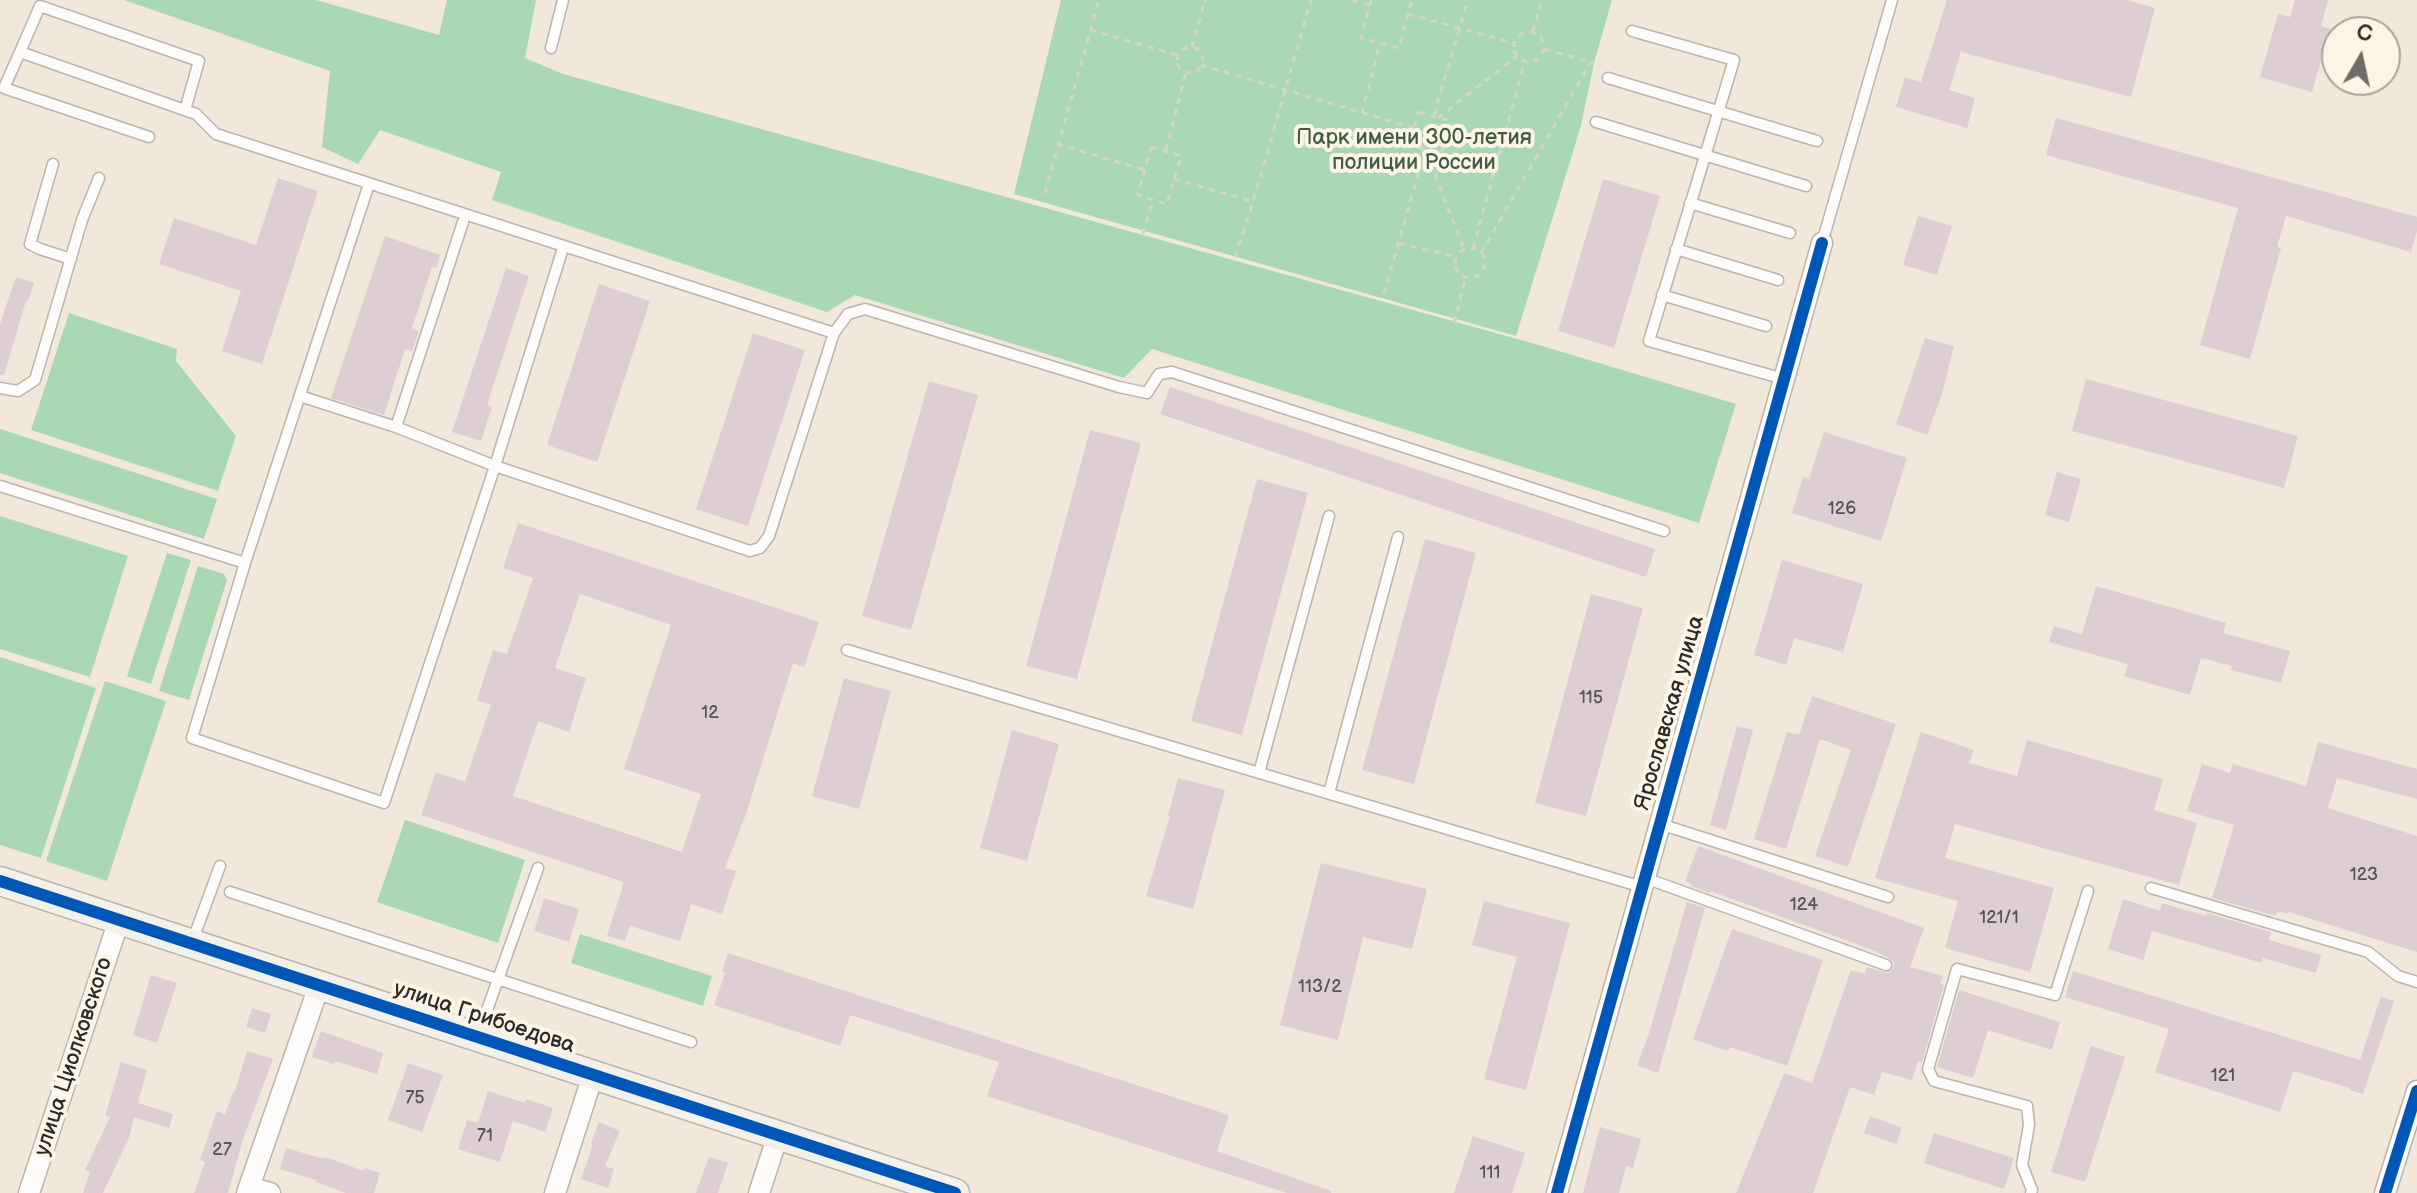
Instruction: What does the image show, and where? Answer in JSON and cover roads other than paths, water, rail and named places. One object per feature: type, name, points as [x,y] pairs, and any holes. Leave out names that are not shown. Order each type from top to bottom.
[{"type":"street","name":"Ярославская улица","points":[[1557,1193],[1822,243]]},
{"type":"street","name":"улица Грибоедова","points":[[0,881],[955,1193]]},
{"type":"street","name":"улица Циолковского","points":[[29,1193],[119,920]]},
{"type":"street","points":[[270,1193],[248,1190],[319,986]]},
{"type":"street","points":[[555,1193],[593,1075]]},
{"type":"street","points":[[2385,1193],[2417,1091]]},
{"type":"street","points":[[759,1193],[778,1135]]},
{"type":"lane","points":[[551,48],[563,0]]},
{"type":"lane","points":[[1822,243],[1892,0]]},
{"type":"lane","points":[[149,137],[4,88],[40,6],[199,61],[185,110]]},
{"type":"lane","points":[[1632,31],[1734,60],[1649,341],[1784,379]]},
{"type":"lane","points":[[20,52],[196,114],[216,134],[834,333]]},
{"type":"lane","points":[[1608,78],[1817,141]]},
{"type":"lane","points":[[1596,122],[1806,186]]},
{"type":"lane","points":[[53,164],[30,244],[71,259]]},
{"type":"lane","points":[[0,388],[18,391],[35,380],[82,220],[99,178]]},
{"type":"lane","points":[[369,184],[245,563],[192,738],[384,803],[563,248]]},
{"type":"lane","points":[[1690,203],[1790,233]]},
{"type":"lane","points":[[396,427],[463,222]]},
{"type":"lane","points":[[1676,249],[1778,280]]},
{"type":"lane","points":[[1662,295],[1766,326]]},
{"type":"lane","points":[[300,396],[396,427],[495,466],[750,551],[760,548],[769,536],[834,333],[848,314],[865,309],[1147,393],[1159,374],[1172,372],[1664,531]]},
{"type":"lane","points":[[0,486],[245,563]]},
{"type":"lane","points":[[1259,773],[1329,516]]},
{"type":"lane","points":[[1329,793],[1398,537]]},
{"type":"lane","points":[[847,650],[1259,773],[1644,883],[1886,965]]},
{"type":"lane","points":[[1660,824],[1888,897]]},
{"type":"lane","points":[[191,944],[220,866]]},
{"type":"lane","points":[[477,1037],[538,868]]},
{"type":"lane","points":[[2151,888],[2368,952],[2398,976],[2417,982]]},
{"type":"lane","points":[[2031,1193],[2022,1165],[2029,1125],[2027,1106],[1934,1081],[1928,1069],[1957,969],[2055,995],[2088,891]]},
{"type":"lane","points":[[230,892],[691,1042]]},
{"type":"park label","name":"Парк имени 300-летия полиции России","points":[[1414,150]]}]
